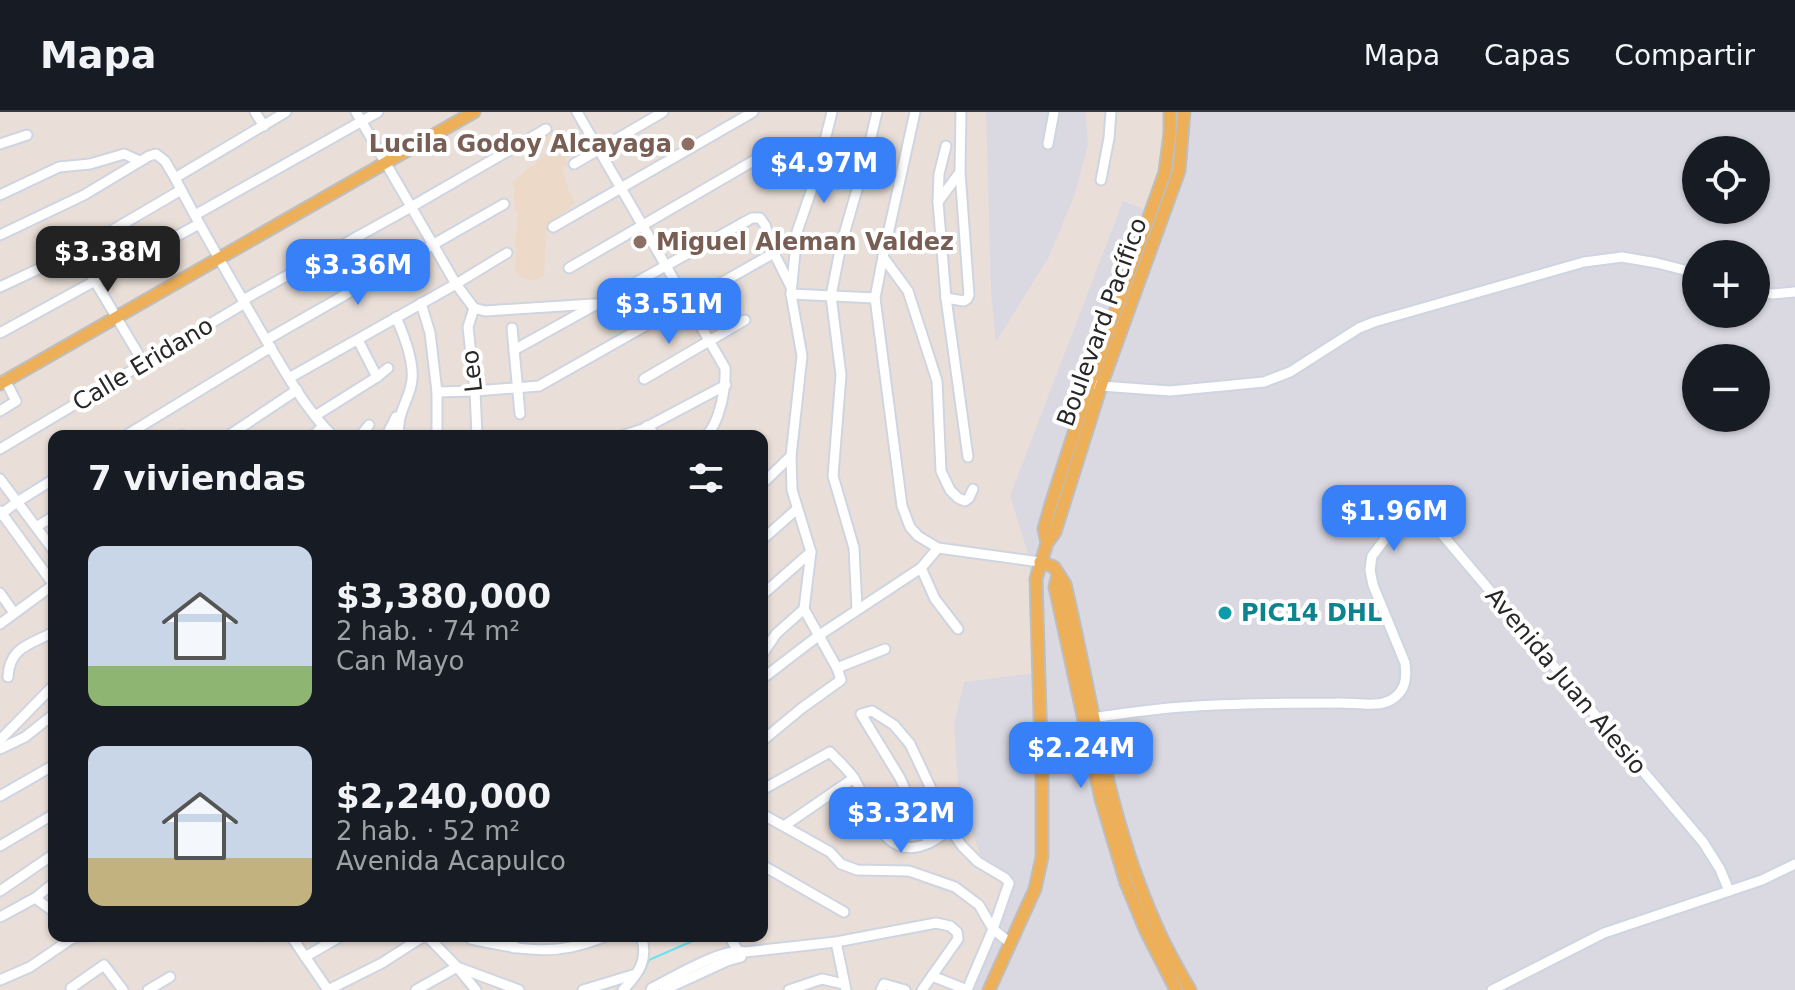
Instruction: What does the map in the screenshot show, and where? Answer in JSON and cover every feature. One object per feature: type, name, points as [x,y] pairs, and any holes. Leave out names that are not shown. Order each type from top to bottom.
[{"type":"main road","points":[[2,382],[474,112]]},
{"type":"main road","name":"Boulevard Pacífico","points":[[1095,385],[1165,172],[1170,112]]},
{"type":"main road","name":"Boulevard Pacífico","points":[[989,990],[1035,889],[1042,857],[1036,579],[1047,543],[1044,529],[1095,385],[1179,171],[1184,112]]},
{"type":"main road","points":[[1040,562],[1052,565],[1065,584],[1101,799],[1126,883],[1176,990]]},
{"type":"main road","points":[[1088,718],[1137,877],[1156,925],[1190,990]]},
{"type":"street","points":[[255,112],[264,126]]},
{"type":"street","points":[[175,178],[286,112]]},
{"type":"street","points":[[0,333],[96,282],[359,117],[378,112]]},
{"type":"street","points":[[577,112],[725,368],[726,385],[712,430]]},
{"type":"street","points":[[574,164],[663,112]]},
{"type":"street","points":[[553,227],[753,112]]},
{"type":"street","points":[[791,291],[797,232],[816,177],[832,112]]},
{"type":"street","points":[[857,609],[854,548],[833,476],[841,375],[831,296],[841,245],[877,112]]},
{"type":"street","points":[[915,112],[875,298],[902,506],[910,527],[938,548],[1040,562]]},
{"type":"street","points":[[946,298],[964,301],[969,295],[960,172],[961,112]]},
{"type":"street","points":[[1048,144],[1054,112]]},
{"type":"street","points":[[1101,180],[1111,112]]},
{"type":"street","points":[[359,117],[456,284],[474,308],[485,311],[599,304]]},
{"type":"street","name":"Calle Eridano","points":[[0,449],[244,302],[546,129]]},
{"type":"street","points":[[0,144],[27,135]]},
{"type":"street","points":[[946,146],[939,174],[938,202],[946,298],[968,457]]},
{"type":"street","points":[[569,268],[774,149]]},
{"type":"street","points":[[823,152],[867,155]]},
{"type":"street","points":[[0,195],[59,167],[90,164],[124,154],[140,161]]},
{"type":"street","points":[[0,235],[84,195],[156,154],[165,161],[289,378],[327,430]]},
{"type":"street","points":[[938,202],[960,172]]},
{"type":"street","points":[[0,287],[77,251],[181,190]]},
{"type":"street","points":[[134,430],[269,344],[504,204]]},
{"type":"street","points":[[514,350],[752,218],[760,218],[765,225],[791,291],[802,356],[791,456],[792,490],[811,552],[804,609],[841,680],[768,736]]},
{"type":"street","points":[[77,251],[143,362]]},
{"type":"street","points":[[289,378],[507,253]]},
{"type":"street","points":[[437,392],[539,386],[774,253]]},
{"type":"street","points":[[883,257],[908,291],[937,381],[941,471],[950,490],[958,498],[965,501],[973,489]]},
{"type":"street","points":[[1095,385],[1170,391],[1264,382],[1290,372],[1359,328],[1374,322],[1584,262],[1622,257],[1682,269]]},
{"type":"street","points":[[791,291],[875,298]]},
{"type":"street","points":[[1770,294],[1795,292]]},
{"type":"street","points":[[421,303],[430,333],[437,392],[437,430]]},
{"type":"street","name":"Leo","points":[[474,308],[468,327],[477,430]]},
{"type":"street","points":[[396,317],[407,342],[412,379],[398,430]]},
{"type":"street","points":[[644,379],[745,320]]},
{"type":"street","points":[[512,328],[520,414]]},
{"type":"street","points":[[358,340],[377,377]]},
{"type":"street","points":[[315,416],[388,368]]},
{"type":"street","points":[[0,411],[16,401],[2,382]]},
{"type":"street","points":[[643,430],[726,385]]},
{"type":"street","points":[[237,430],[297,390]]},
{"type":"street","points":[[390,430],[407,396]]},
{"type":"street","points":[[365,430],[369,425]]},
{"type":"street","points":[[319,430],[323,426]]},
{"type":"street","points":[[768,478],[791,456]]},
{"type":"street","points":[[0,479],[48,543]]},
{"type":"street","points":[[48,483],[1,513],[48,577]]},
{"type":"street","points":[[768,535],[797,509]]},
{"type":"street","points":[[36,527],[48,520]]},
{"type":"street","name":"Avenida Juan Alesio","points":[[1088,718],[1184,707],[1383,704],[1392,699],[1405,684],[1405,663],[1373,585],[1370,570],[1372,556],[1392,530],[1417,522],[1441,533],[1703,842],[1729,891]]},
{"type":"street","points":[[768,674],[818,636],[921,568],[938,548]]},
{"type":"street","points":[[768,590],[811,552]]},
{"type":"street","points":[[37,562],[48,555]]},
{"type":"street","points":[[921,568],[935,599],[958,629]]},
{"type":"street","points":[[0,624],[48,589]]},
{"type":"street","points":[[0,593],[14,613]]},
{"type":"street","points":[[768,646],[776,634],[804,609]]},
{"type":"street","points":[[8,677],[10,661],[16,651],[48,635]]},
{"type":"street","points":[[837,668],[885,649]]},
{"type":"street","points":[[0,740],[48,691]]},
{"type":"street","points":[[929,843],[900,778],[861,714],[872,711],[894,725],[910,744],[950,829],[962,846],[978,862],[1009,883],[967,990],[932,976]]},
{"type":"street","points":[[0,749],[25,737],[48,719]]},
{"type":"street","points":[[768,787],[830,752],[854,778],[869,811],[889,841],[899,847],[915,848],[950,829]]},
{"type":"street","points":[[0,796],[48,768]]},
{"type":"street","points":[[784,826],[854,778]]},
{"type":"street","points":[[856,824],[869,811]]},
{"type":"street","points":[[768,817],[830,852],[841,864],[857,870],[909,871],[955,887],[979,905],[993,929],[1010,943]]},
{"type":"street","points":[[0,846],[48,818]]},
{"type":"street","points":[[0,891],[48,858]]},
{"type":"street","points":[[1492,990],[1604,933],[1762,880],[1795,864]]},
{"type":"street","points":[[768,868],[844,912]]},
{"type":"street","points":[[0,917],[48,888]]},
{"type":"street","points":[[35,898],[48,908]]},
{"type":"street","points":[[583,990],[630,982],[653,989],[724,952],[742,953],[836,942],[936,923],[950,926],[957,932],[958,939],[922,990]]},
{"type":"street","points":[[0,980],[30,967],[67,942]]},
{"type":"street","points":[[295,942],[328,990],[415,942]]},
{"type":"street","points":[[305,957],[331,942]]},
{"type":"street","points":[[431,942],[476,990]]},
{"type":"street","points":[[485,942],[536,951],[588,942]]},
{"type":"street","points":[[512,942],[514,948]]},
{"type":"street","points":[[630,982],[642,967],[643,942]]},
{"type":"street","points":[[734,942],[742,953]]},
{"type":"street","points":[[836,942],[845,987]]},
{"type":"street","points":[[664,990],[742,953]]},
{"type":"street","points":[[71,988],[104,965],[123,990]]},
{"type":"street","points":[[416,990],[457,967],[519,990]]},
{"type":"street","points":[[148,990],[170,977]]},
{"type":"street","points":[[789,990],[822,979],[845,987]]},
{"type":"street","points":[[882,987],[905,990]]},
{"type":"shaded area","points":[[986,112],[1086,112],[1088,145],[1075,194],[1049,257],[996,342],[991,294]]},
{"type":"shaded area","points":[[1164,112],[1795,112],[1795,990],[967,990],[1007,887],[984,864],[959,798],[954,724],[964,682],[1033,673],[1035,660],[1029,557],[1010,496],[1123,201],[1146,210],[1162,170]]},
{"type":"shaded area","points":[[560,126],[567,165],[562,167],[575,203],[547,225],[544,275],[530,280],[519,277],[515,270],[518,213],[512,182],[550,151],[544,136]]},
{"type":"waterway","points":[[643,974],[649,960],[690,942]]},
{"type":"place","name":"Lucila Godoy Alcayaga","points":[[688,144]]},
{"type":"place","name":"Miguel Aleman Valdez","points":[[640,242]]},
{"type":"place","name":"PIC14 DHL","points":[[1225,613]]}]
